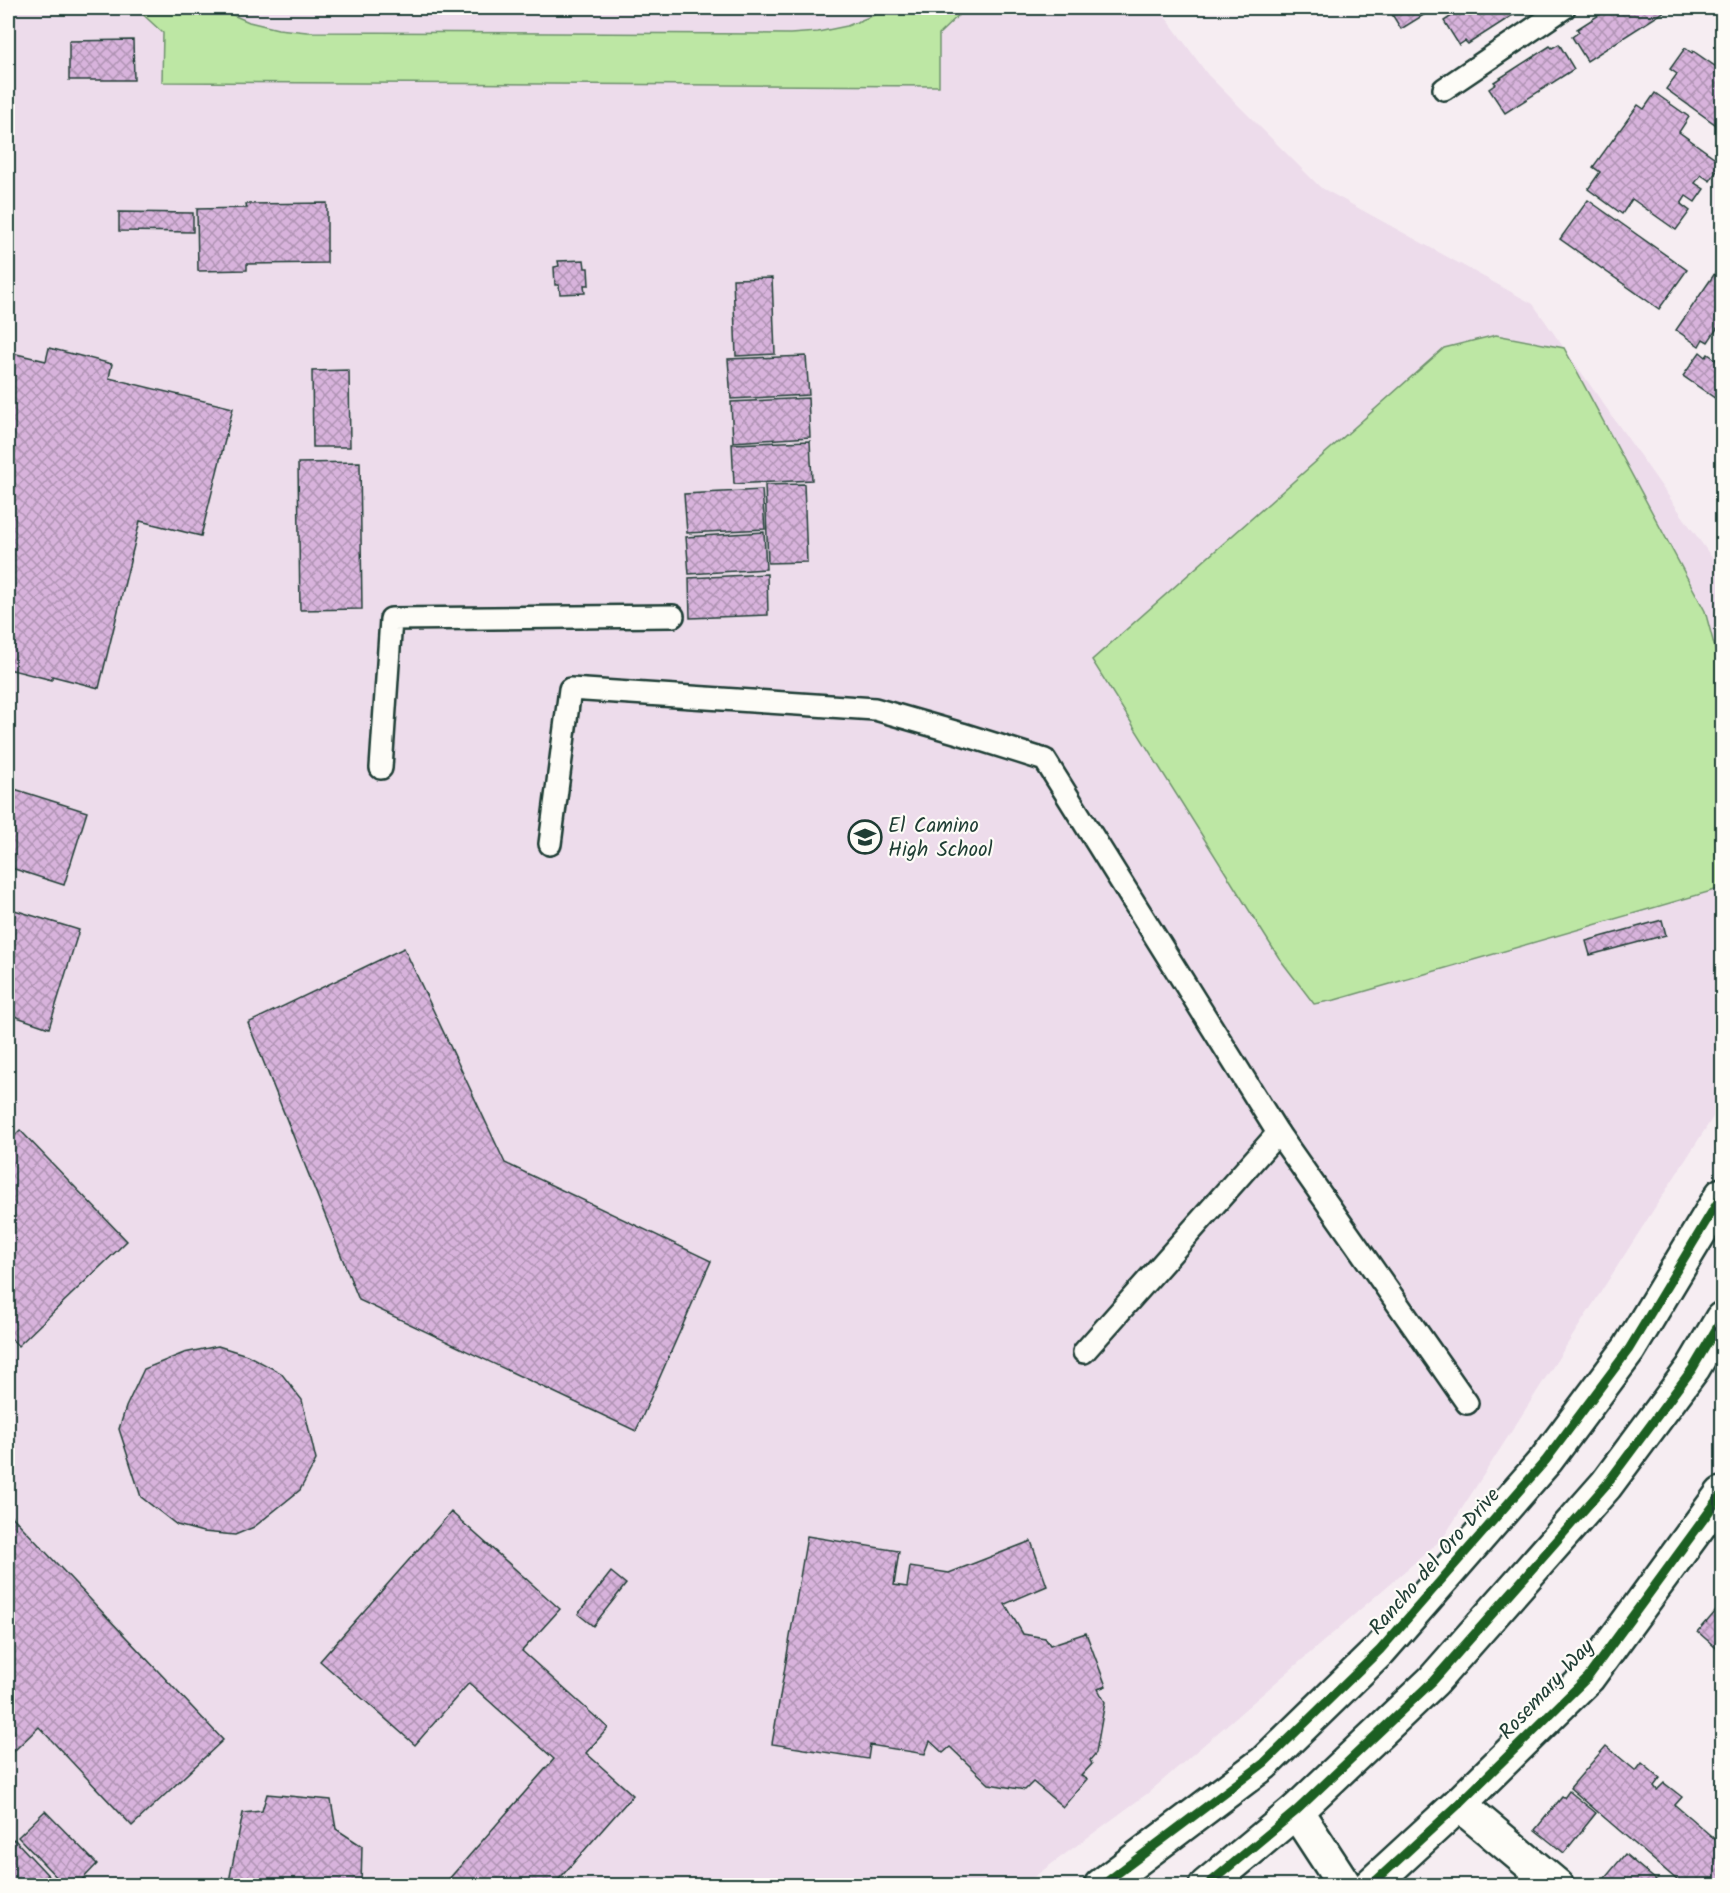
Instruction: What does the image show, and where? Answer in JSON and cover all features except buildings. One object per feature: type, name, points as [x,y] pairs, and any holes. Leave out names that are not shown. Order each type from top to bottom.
[{"type":"main road","name":"Rancho del Oro Drive","points":[[1101,1886],[1264,1763],[1380,1650],[1546,1460],[1629,1348],[1722,1195]]},
{"type":"main road","points":[[1206,1886],[1296,1811],[1433,1681],[1606,1485],[1693,1368],[1722,1319]]},
{"type":"main road","name":"Rosemary Way","points":[[1370,1886],[1459,1804],[1588,1677],[1722,1494]]},
{"type":"main road","points":[[1459,1804],[1557,1886]]},
{"type":"main road","points":[[1296,1811],[1345,1886]]},
{"type":"lane","points":[[1444,89],[1564,8]]},
{"type":"lane","points":[[381,768],[391,619],[673,616]]},
{"type":"lane","points":[[550,844],[570,689],[875,710],[1045,760],[1278,1134],[1467,1403]]},
{"type":"lane","points":[[1084,1352],[1278,1134]]},
{"type":"shaded area","name":"El Camino High School","points":[[8,8],[1159,8],[1208,75],[1320,187],[1533,304],[1722,572],[1722,1103],[1443,1538],[1148,1793],[1023,1885],[8,1886]]},
{"type":"green space","points":[[136,8],[217,8],[249,22],[278,29],[307,32],[790,34],[818,32],[847,26],[887,8],[966,8],[939,34],[939,86],[162,82],[163,33]]},
{"type":"green space","points":[[1496,335],[1564,348],[1705,611],[1722,674],[1722,888],[1335,1000],[1314,1004],[1279,958],[1092,660],[1444,348]]},
{"type":"cycle path","points":[[1101,1886],[1264,1763],[1380,1650],[1546,1460],[1629,1349],[1722,1195]]},
{"type":"cycle path","points":[[1206,1886],[1296,1811],[1433,1681],[1606,1485],[1693,1368],[1722,1319]]},
{"type":"cycle path","points":[[1370,1886],[1459,1804],[1588,1677],[1722,1494]]},
{"type":"place","name":"El Camino High School","points":[[865,837]]}]
